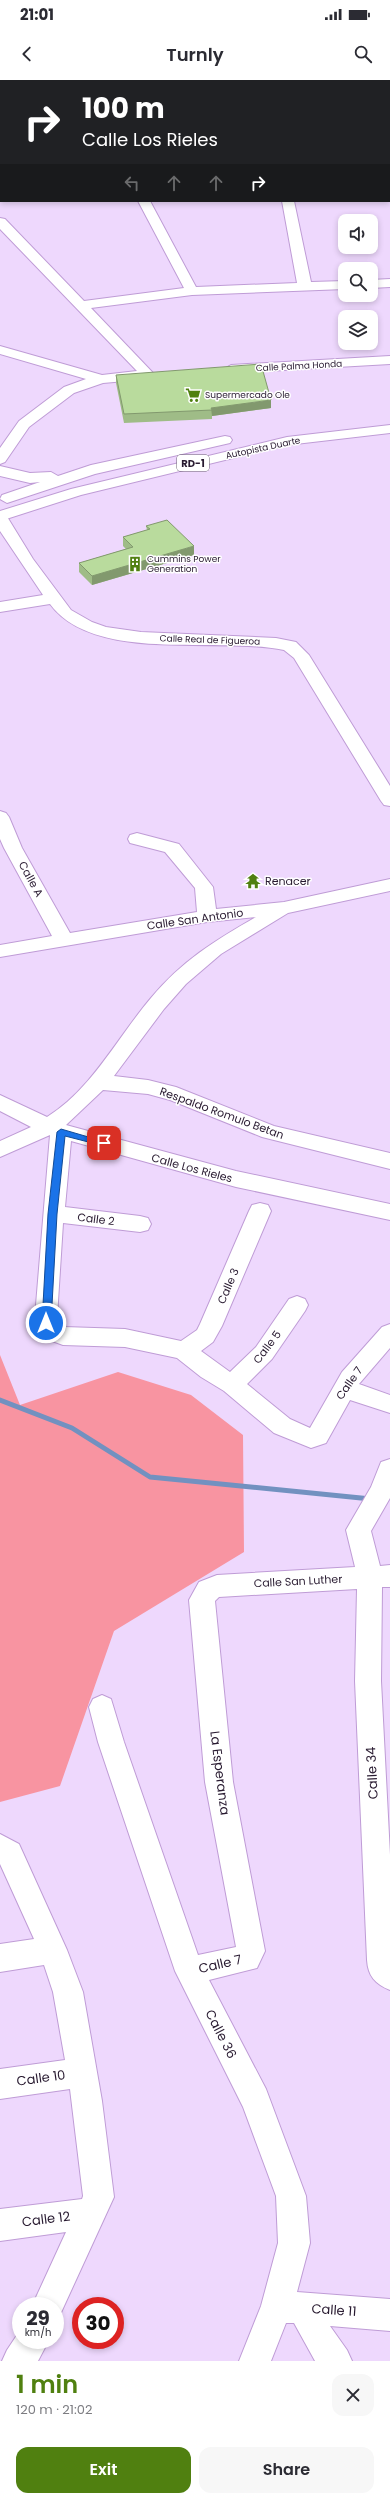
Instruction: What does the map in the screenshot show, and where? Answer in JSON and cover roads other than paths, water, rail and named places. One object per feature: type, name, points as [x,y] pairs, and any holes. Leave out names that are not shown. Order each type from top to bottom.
[{"type":"main road","points":[[145,202],[192,291]]},
{"type":"main road","points":[[288,202],[305,287]]},
{"type":"main road","points":[[0,222],[81,305],[155,374],[101,379],[69,390],[24,424],[0,459]]},
{"type":"main road","points":[[378,284],[390,284]]},
{"type":"main road","points":[[81,305],[192,291],[338,286]]},
{"type":"main road","points":[[0,350],[101,379]]},
{"type":"main road","name":"Calle Palma Honda","points":[[220,369],[390,360]]},
{"type":"main road","name":"Autopista Duarte","points":[[0,500],[72,475],[267,431],[390,417]]},
{"type":"main road","name":"Autopista Duarte","points":[[0,517],[76,492],[287,441],[390,429]]},
{"type":"main road","points":[[0,471],[30,478],[72,475]]},
{"type":"main road","name":"Calle Real de Figueroa","points":[[0,517],[26,560],[65,613],[86,626],[103,632],[141,637],[276,642],[290,646],[302,655],[390,801]]},
{"type":"main road","points":[[0,607],[54,598]]},
{"type":"main road","name":"Calle A","points":[[0,817],[7,849],[64,940]]},
{"type":"main road","points":[[137,839],[172,848],[204,887],[207,916]]},
{"type":"main road","name":"Calle San Antonio","points":[[0,951],[207,916],[284,908],[390,885]]},
{"type":"main road","points":[[0,1149],[55,1129],[100,1082],[154,1007],[180,977],[209,954],[284,908]]},
{"type":"main road","name":"Respaldo Romulo Betan","points":[[100,1082],[148,1087],[176,1094],[269,1132],[319,1146],[390,1161]]},
{"type":"main road","name":"Calle Los Rieles","points":[[0,1102],[55,1129],[236,1179],[390,1212]]},
{"type":"main road","points":[[55,1129],[46,1317],[52,1332],[63,1336],[125,1338],[184,1351],[209,1371],[232,1385]]},
{"type":"main road","name":"Calle 3","points":[[184,1351],[205,1336],[211,1326],[260,1211]]},
{"type":"main road","name":"Calle 2","points":[[52,1214],[140,1224]]},
{"type":"main road","name":"Calle 5","points":[[232,1385],[264,1353],[297,1305]]},
{"type":"main road","name":"Calle 7","points":[[232,1385],[282,1426],[311,1438],[315,1437],[318,1436],[344,1388],[390,1333]]},
{"type":"main road","points":[[344,1388],[390,1404]]},
{"type":"main road","name":"Calle 34","points":[[386,1479],[358,1530],[380,1576],[368,1681],[386,1972]]},
{"type":"main road","name":"Calle San Luther","points":[[208,1590],[217,1586],[380,1576]]},
{"type":"main road","name":"La Esperanza","points":[[208,1590],[202,1600],[219,1782],[250,1956]]},
{"type":"main road","name":"Calle 36","points":[[102,1707],[111,1742],[189,1971],[255,2100],[292,2196],[294,2243],[290,2307],[255,2361]]},
{"type":"main road","points":[[1,1847],[9,1853],[53,1950],[68,1992],[82,2072],[99,2197],[52,2297]]},
{"type":"main road","points":[[0,1958],[53,1950]]},
{"type":"main road","name":"Calle 7","points":[[189,1971],[250,1956]]},
{"type":"main road","name":"Calle 10","points":[[0,2084],[82,2072]]},
{"type":"main road","name":"Calle 12","points":[[0,2225],[91,2214]]},
{"type":"main road","points":[[290,2307],[336,2361]]},
{"type":"main road","name":"Calle 11","points":[[290,2307],[390,2315]]},
{"type":"main road","points":[[18,2361],[27,2349]]},
{"type":"waterway","points":[[0,1400],[72,1428],[150,1477],[371,1499]]},
{"type":"place","name":"Supermercado Ole","points":[[193,395]]},
{"type":"place","name":"Cummins Power Generation","points":[[135,564]]},
{"type":"place","name":"Renacer","points":[[253,881]]}]
